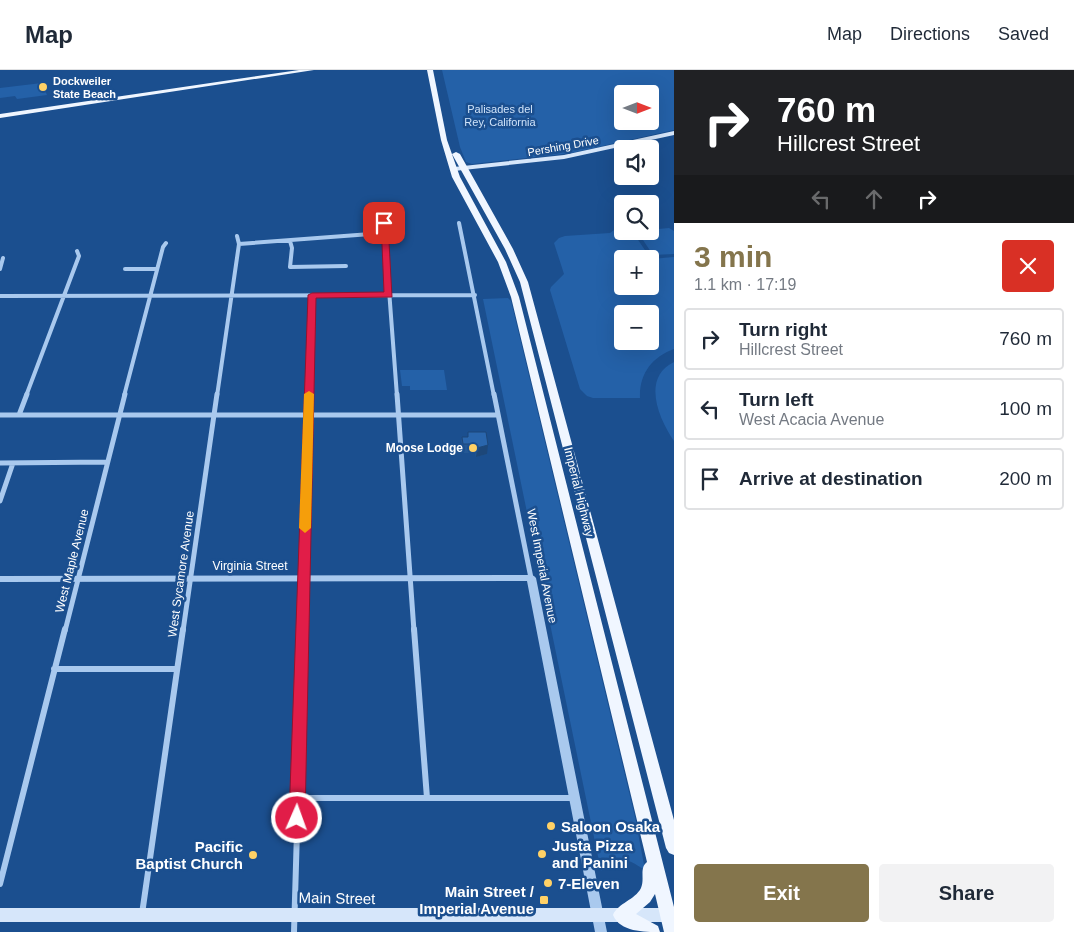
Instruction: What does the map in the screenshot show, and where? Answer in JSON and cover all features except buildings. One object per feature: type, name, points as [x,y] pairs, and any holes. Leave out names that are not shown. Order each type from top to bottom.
[{"type":"main road","points":[[0,116],[311,70]]},
{"type":"main road","name":"Imperial Highway","points":[[430,70],[444,140],[502,262],[515,297],[647,831],[671,915],[672,932]]},
{"type":"main road","name":"Imperial Highway","points":[[436,70],[459,170],[509,249],[524,282],[674,848]]},
{"type":"main road","name":"Pershing Drive","points":[[459,170],[564,157],[674,133]]},
{"type":"main road","name":"Pershing Drive","points":[[659,141],[674,138]]},
{"type":"main road","name":"Pershing Drive","points":[[459,170],[541,165],[614,151]]},
{"type":"main road","points":[[515,297],[525,299],[529,312],[533,314]]},
{"type":"main road","points":[[647,831],[652,882],[642,900],[621,915],[652,932]]},
{"type":"main road","name":"Main Street","points":[[0,915],[671,915]]},
{"type":"street","points":[[384,223],[428,798]]},
{"type":"street","name":"West Imperial Avenue","points":[[459,223],[598,914]]},
{"type":"street","points":[[239,244],[290,242],[384,234]]},
{"type":"street","name":"West Sycamore Avenue","points":[[142,915],[239,244],[237,236]]},
{"type":"street","points":[[290,242],[292,248],[290,267],[346,266]]},
{"type":"street","name":"West Maple Avenue","points":[[0,884],[150,295],[166,243]]},
{"type":"street","points":[[19,415],[79,256],[76,251]]},
{"type":"street","points":[[0,269],[3,258]]},
{"type":"street","points":[[125,269],[157,269]]},
{"type":"street","points":[[294,932],[312,295]]},
{"type":"street","points":[[0,296],[475,295]]},
{"type":"street","points":[[0,415],[498,415]]},
{"type":"street","points":[[0,463],[107,462]]},
{"type":"street","points":[[0,501],[13,463]]},
{"type":"street","name":"Virginia Street","points":[[0,579],[531,578]]},
{"type":"street","points":[[54,669],[177,669]]},
{"type":"street","points":[[298,798],[574,798]]},
{"type":"street","points":[[598,914],[601,932]]},
{"type":"green space","name":"Palisades del Rey, California","points":[[442,70],[674,70],[674,130],[629,140],[614,140],[614,143],[571,153],[472,164],[466,162],[460,147]]},
{"type":"green space","points":[[42,83],[47,95],[17,99],[15,96],[0,98],[0,88]]},
{"type":"green space","points":[[669,228],[674,231],[674,254],[659,255],[659,250],[650,250],[643,240],[659,240],[659,229]]},
{"type":"green space","points":[[614,230],[614,240],[638,240],[645,250],[614,250],[614,295],[659,295],[659,258],[674,257],[674,349],[659,357],[648,368],[642,381],[640,398],[593,398],[587,396],[580,389],[550,290],[564,274],[554,243],[559,238],[610,233]]},
{"type":"green space","points":[[508,298],[511,301],[635,817],[645,870],[622,859],[612,862],[601,871],[483,299]]},
{"type":"green space","points":[[674,362],[674,441],[659,411],[656,388],[658,378],[664,369]]},
{"type":"green space","points":[[400,370],[444,370],[447,390],[410,390],[410,386],[402,386]]},
{"type":"slow traffic","points":[[305,528],[309,394]]},
{"type":"place","name":"Dockweiler State Beach","points":[[43,87]]},
{"type":"place","name":"Moose Lodge","points":[[473,448]]},
{"type":"place","name":"Saloon Osaka","points":[[551,826]]},
{"type":"place","name":"Justa Pizza and Panini","points":[[542,854]]},
{"type":"place","name":"Pacific Baptist Church","points":[[253,855]]},
{"type":"place","name":"7-Eleven","points":[[548,883]]},
{"type":"place","name":"Main Street / Imperial Avenue","points":[[544,900]]},
{"type":"route","points":[[297,818],[312,295],[389,295],[384,223]]}]
